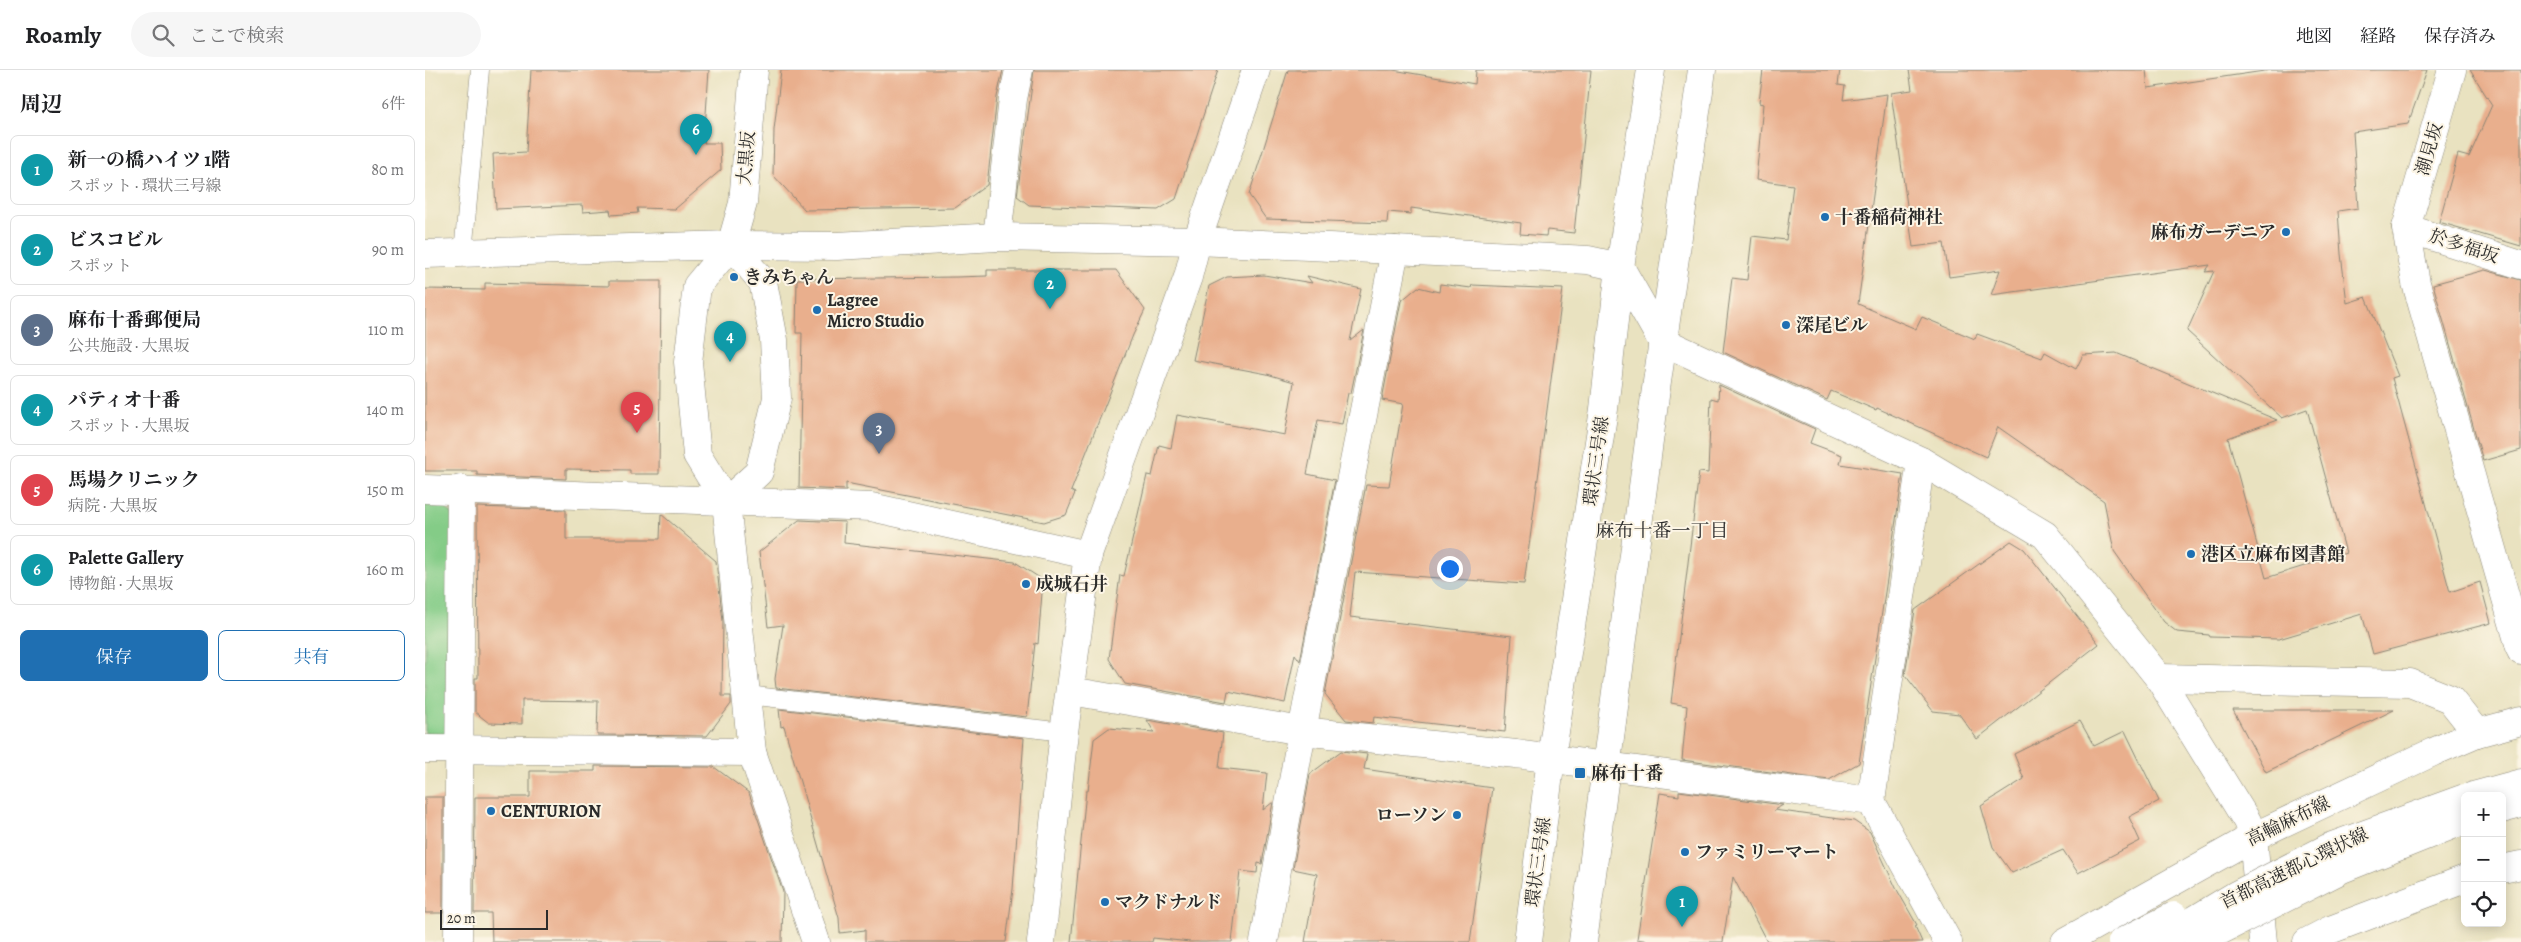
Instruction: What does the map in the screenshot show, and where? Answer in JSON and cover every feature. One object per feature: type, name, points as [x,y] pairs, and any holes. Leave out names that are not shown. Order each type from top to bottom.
[{"type":"main road","name":"大黒坂","points":[[731,245],[743,203],[754,70]]},
{"type":"main road","points":[[997,237],[1013,99],[1019,70]]},
{"type":"main road","points":[[1041,942],[1064,732],[1088,555],[1188,277],[1197,241],[1256,70]]},
{"type":"main road","name":"環状三号線","points":[[1528,942],[1551,758],[1604,410],[1620,268],[1651,70]]},
{"type":"main road","points":[[1583,942],[1662,341],[1702,70]]},
{"type":"main road","name":"潮見坂","points":[[2406,228],[2453,70]]},
{"type":"main road","points":[[2406,228],[2416,283],[2521,651]]},
{"type":"main road","name":"於多福坂","points":[[2406,228],[2521,265]]},
{"type":"main road","points":[[425,254],[731,245],[837,246],[997,237],[1197,241],[1395,250],[1588,260],[1620,268],[1662,341],[1921,461],[2045,535],[2159,678],[2226,786],[2253,837],[2263,942]]},
{"type":"main road","points":[[731,245],[697,286],[688,362],[697,455],[726,502],[752,752],[816,942]]},
{"type":"main road","points":[[726,502],[759,472],[777,398],[774,340],[763,282],[731,245]]},
{"type":"main road","points":[[1264,942],[1302,730],[1395,250]]},
{"type":"main road","points":[[1921,461],[1871,801],[1948,942]]},
{"type":"main road","points":[[425,490],[461,489],[871,507],[1088,555]]},
{"type":"main road","points":[[458,942],[461,489]]},
{"type":"main road","points":[[2159,678],[2410,683],[2450,699],[2477,733]]},
{"type":"main road","points":[[1071,690],[1302,730],[1551,758],[1871,801]]},
{"type":"main road","name":"高輪麻布線","points":[[2065,942],[2253,837],[2477,733],[2521,721]]},
{"type":"main road","points":[[425,749],[752,752]]},
{"type":"main road","name":"首都高速都心環状線","points":[[2157,942],[2236,895],[2330,847],[2461,799]]},
{"type":"main road","points":[[2157,942],[2226,907],[2308,871],[2392,840],[2461,820]]},
{"type":"main road","name":"首都高速都心環状線","points":[[2198,942],[2342,869],[2461,821]]},
{"type":"main road","points":[[2122,942],[2236,885],[2330,847]]},
{"type":"main road","points":[[2506,868],[2521,865]]},
{"type":"main road","points":[[2307,942],[2331,930],[2461,881]]},
{"type":"lane","points":[[463,253],[480,70]]},
{"type":"lane","points":[[747,696],[1064,732]]},
{"type":"green space","points":[[425,503],[441,503],[456,518],[446,743],[425,742]]},
{"type":"building","points":[[531,70],[709,70],[704,143],[720,143],[721,170],[675,209],[637,208],[638,213],[611,215],[610,210],[583,212],[582,205],[496,209],[493,154],[526,152]]},
{"type":"building","points":[[781,70],[1003,70],[997,97],[987,185],[955,208],[805,210],[773,175],[774,130]]},
{"type":"building","points":[[1034,70],[1218,70],[1176,199],[1158,210],[1029,205],[1017,196]]},
{"type":"building","points":[[1288,70],[1393,70],[1475,84],[1476,70],[1591,70],[1574,233],[1547,230],[1546,236],[1520,234],[1521,223],[1411,208],[1411,214],[1388,212],[1387,223],[1266,219],[1249,195]]},
{"type":"building","points":[[1763,70],[1840,70],[1838,85],[1845,86],[1843,100],[1887,94],[1858,304],[1916,329],[1922,317],[1975,339],[1977,334],[2042,358],[2045,352],[2076,369],[2083,355],[2116,353],[2277,420],[2228,438],[2266,578],[2346,553],[2307,409],[2282,418],[2187,331],[2214,271],[2205,272],[2210,265],[1991,295],[2000,270],[1949,277],[1944,243],[1913,247],[1891,93],[1912,90],[1909,70],[2146,70],[2148,88],[2271,70],[2427,70],[2408,124],[2353,132],[2358,208],[2338,211],[2341,254],[2347,303],[2366,297],[2398,376],[2392,378],[2450,592],[2480,582],[2491,623],[2373,654],[2362,614],[2279,639],[2210,637],[2209,635],[2177,632],[2164,622],[2114,551],[2104,501],[1998,427],[1986,457],[1877,408],[1876,410],[1831,391],[1827,400],[1723,352],[1732,278],[1747,280],[1752,236],[1786,240],[1793,185],[1756,180],[1763,104],[1759,103]]},
{"type":"building","points":[[2470,70],[2521,70],[2521,246],[2439,222],[2458,154],[2469,157],[2492,105]]},
{"type":"building","points":[[987,270],[1116,270],[1145,310],[1133,335],[1071,491],[1075,493],[1066,515],[1044,522],[846,483],[846,490],[799,488],[802,333],[796,333],[797,279],[987,276]]},
{"type":"building","points":[[2485,270],[2521,280],[2521,450],[2483,461],[2433,284]]},
{"type":"building","points":[[1264,275],[1312,283],[1307,276],[1361,289],[1350,341],[1364,330],[1351,393],[1348,393],[1342,424],[1318,420],[1307,474],[1335,480],[1300,661],[1295,654],[1285,703],[1228,691],[1226,702],[1125,684],[1109,659],[1120,575],[1124,576],[1147,475],[1152,476],[1159,445],[1171,448],[1177,415],[1285,435],[1294,382],[1267,374],[1193,360],[1209,286],[1227,277]]},
{"type":"building","points":[[609,281],[661,281],[659,474],[630,474],[630,470],[566,469],[566,479],[477,475],[477,471],[425,471],[425,289],[485,290],[485,283],[609,286]]},
{"type":"building","points":[[1440,284],[1471,288],[1472,285],[1563,289],[1524,584],[1355,572],[1350,617],[1512,636],[1505,732],[1374,717],[1373,723],[1346,720],[1325,694],[1366,485],[1389,486],[1403,404],[1382,400],[1401,301],[1418,287],[1439,292]]},
{"type":"building","points":[[1719,385],[1815,429],[1810,443],[1842,455],[1840,464],[1903,474],[1859,763],[1829,780],[1682,760],[1687,706],[1671,703],[1699,472],[1708,473],[1711,398],[1718,400]]},
{"type":"building","points":[[477,507],[566,510],[566,539],[660,539],[661,514],[716,561],[723,621],[722,696],[731,696],[731,704],[707,736],[597,735],[598,701],[522,700],[522,724],[489,723],[475,712],[475,678],[478,678]]},
{"type":"building","points":[[799,520],[845,522],[844,543],[1015,562],[1043,580],[1038,644],[1035,643],[1027,717],[776,688],[775,679],[783,625],[768,627],[759,552]]},
{"type":"building","points":[[2011,541],[2024,549],[2099,644],[1977,739],[1959,714],[1933,711],[1905,675],[1915,610]]},
{"type":"building","points":[[779,709],[1024,738],[1013,889],[1006,942],[865,942],[865,930],[840,933],[839,918],[784,726],[781,727]]},
{"type":"building","points":[[2233,710],[2394,710],[2266,772]]},
{"type":"building","points":[[1147,720],[1223,733],[1219,768],[1267,773],[1263,810],[1273,802],[1262,864],[1258,863],[1257,873],[1240,871],[1232,942],[1190,942],[1153,938],[1152,942],[1071,942],[1086,791],[1088,791],[1094,739],[1109,728],[1154,732]]},
{"type":"building","points":[[2080,721],[2094,746],[2125,731],[2159,801],[2129,817],[2140,841],[2078,873],[2063,850],[2012,873],[1993,847],[1981,806],[2024,779],[2014,754]]},
{"type":"building","points":[[1341,751],[1367,754],[1364,769],[1492,788],[1470,942],[1305,942],[1317,874],[1293,869],[1310,774]]},
{"type":"building","points":[[595,766],[714,767],[749,793],[783,892],[782,942],[492,942],[491,913],[474,913],[475,797],[530,797],[530,771],[595,771]]},
{"type":"building","points":[[1679,791],[1783,805],[1774,810],[1854,821],[1870,832],[1896,888],[1917,925],[1915,926],[1922,942],[1767,942],[1733,877],[1723,942],[1654,942],[1637,939],[1660,793],[1679,796]]},
{"type":"building","points":[[425,797],[443,797],[443,913],[425,913]]},
{"type":"place","name":"Palette Gallery","points":[[696,155]]},
{"type":"place","name":"十番稲荷神社","points":[[1825,217]]},
{"type":"place","name":"麻布ガーデニア","points":[[2286,232]]},
{"type":"place","name":"きみちゃん","points":[[734,277]]},
{"type":"place","name":"ビスコビル","points":[[1050,309]]},
{"type":"place","name":"Lagree Micro Studio","points":[[817,310]]},
{"type":"place","name":"深尾ビル","points":[[1786,325]]},
{"type":"place","name":"パティオ十番","points":[[730,362]]},
{"type":"place","name":"馬場クリニック","points":[[637,433]]},
{"type":"place","name":"麻布十番郵便局","points":[[879,454]]},
{"type":"place","name":"港区立麻布図書館","points":[[2191,554]]},
{"type":"place","name":"成城石井","points":[[1026,584]]},
{"type":"place","name":"麻布十番","points":[[1580,773]]},
{"type":"place","name":"CENTURION","points":[[491,811]]},
{"type":"place","name":"ローソン","points":[[1457,815]]},
{"type":"place","name":"ファミリーマート","points":[[1685,852]]},
{"type":"place","name":"マクドナルド","points":[[1105,902]]},
{"type":"place","name":"新一の橋ハイツ 1階","points":[[1682,927]]},
{"type":"district","name":"麻布十番一丁目","points":[[1662,530]]}]
